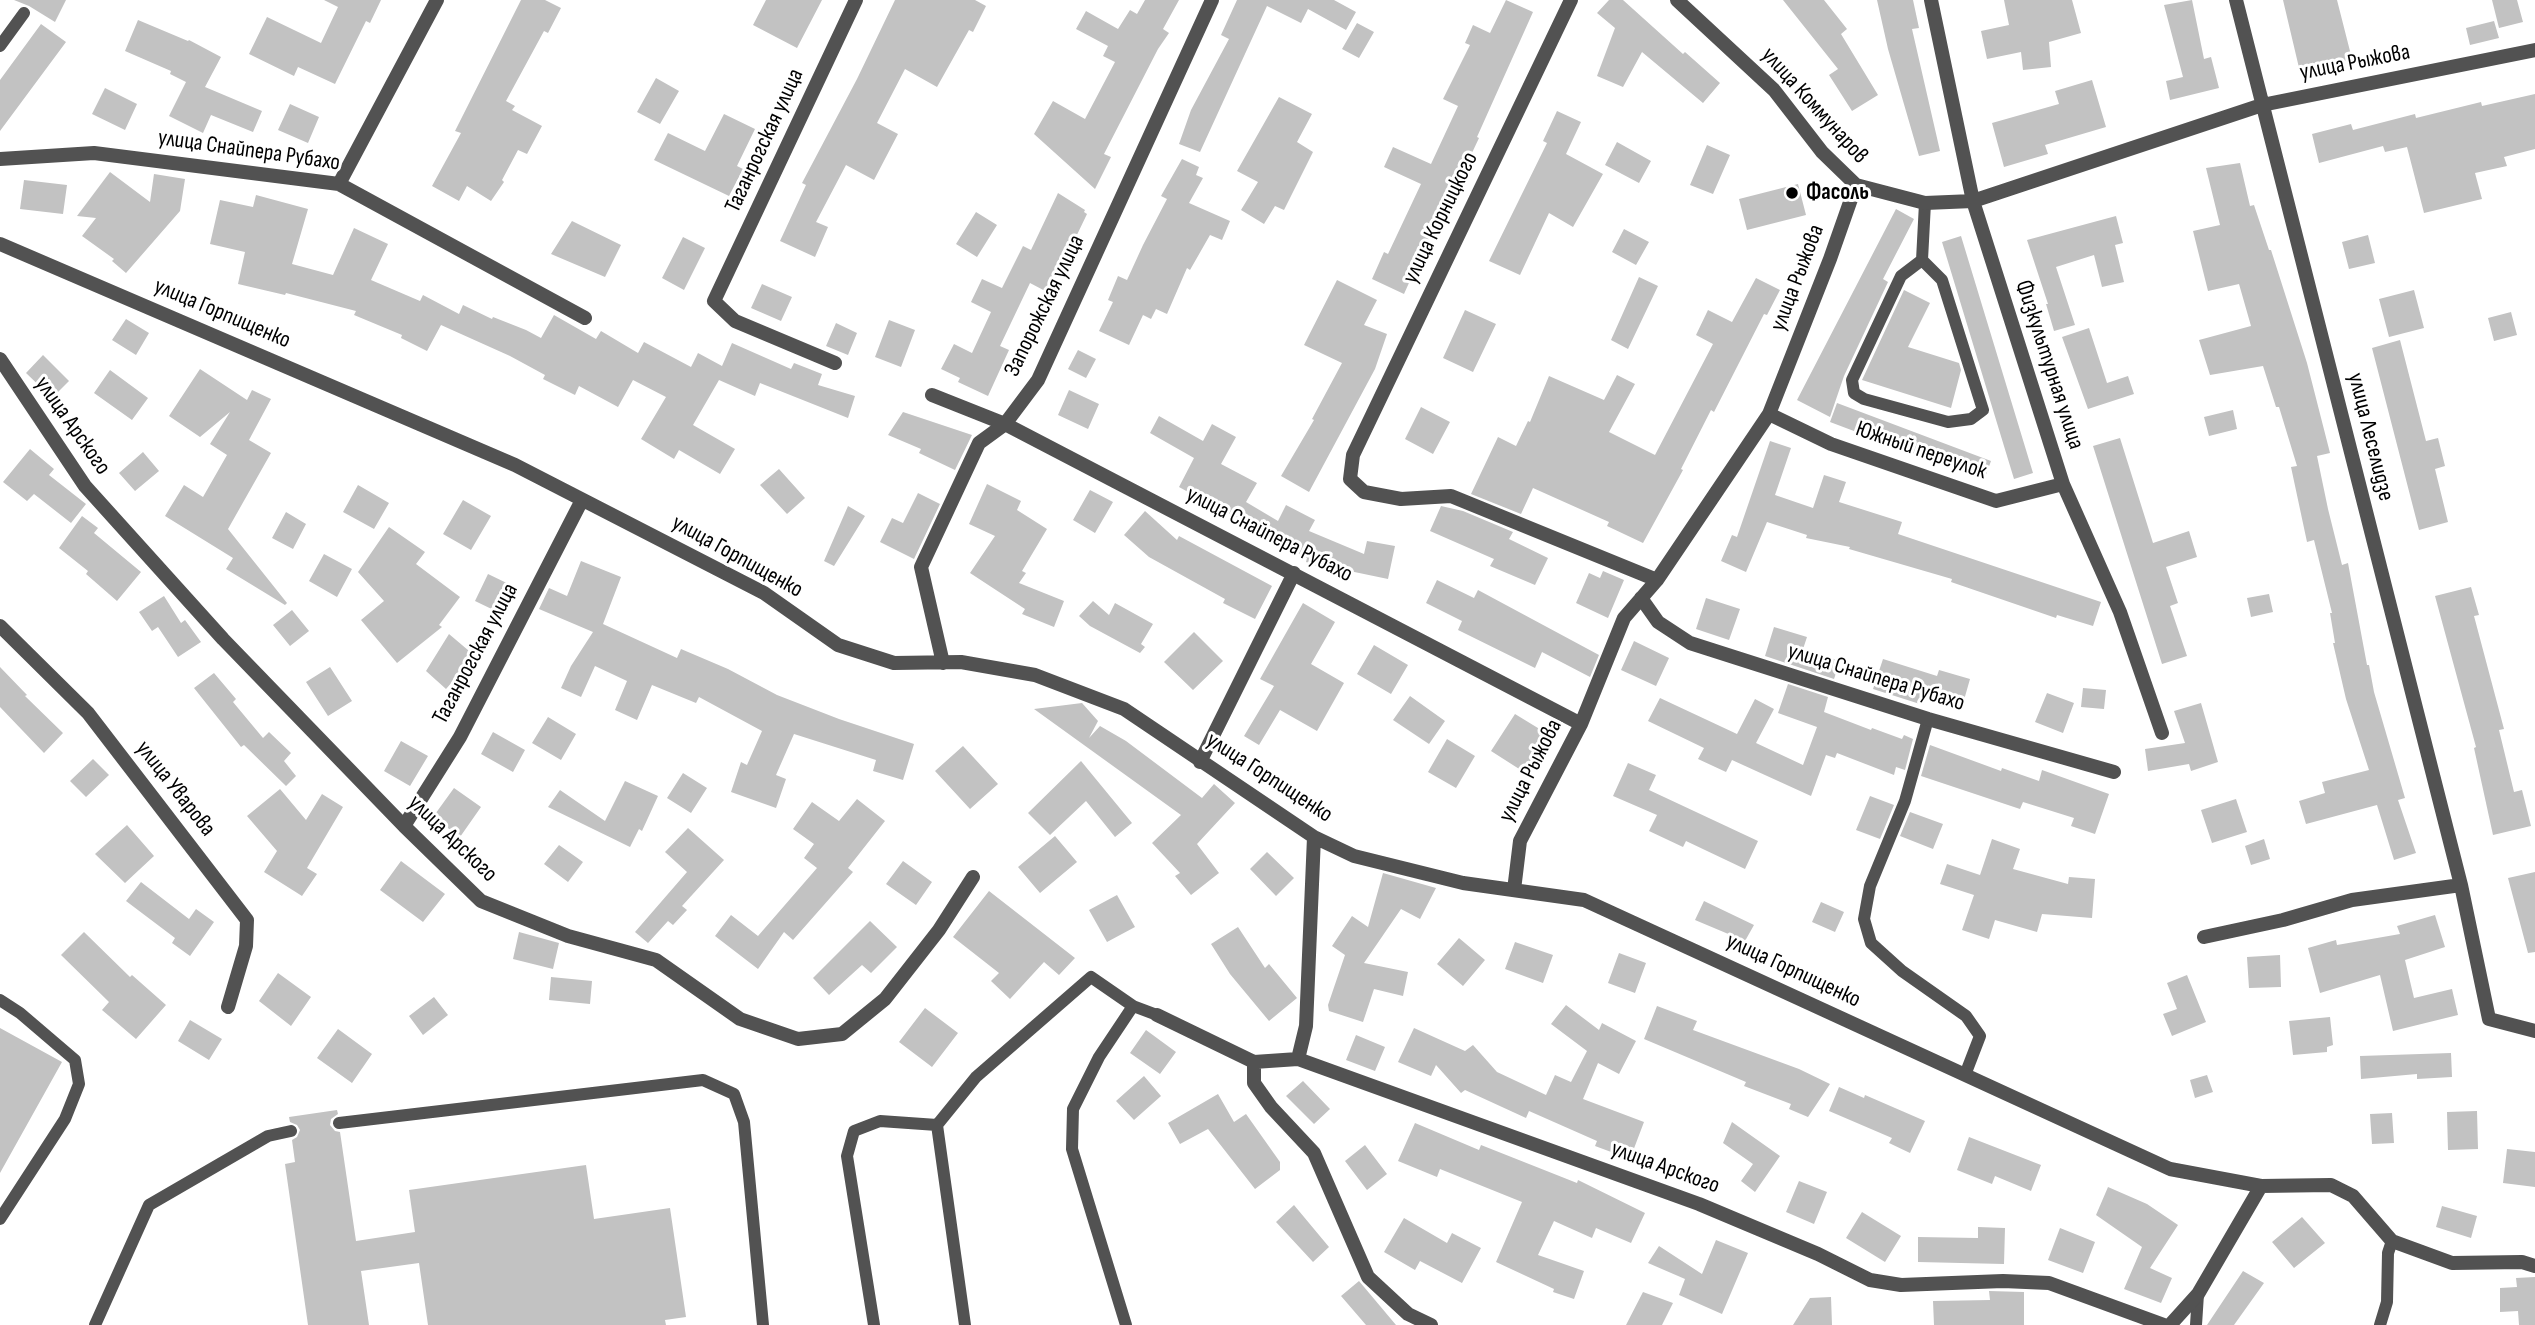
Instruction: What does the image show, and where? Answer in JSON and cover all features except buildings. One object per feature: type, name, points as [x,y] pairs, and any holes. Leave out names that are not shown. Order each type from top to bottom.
[{"type":"street","points":[[339,184],[437,0]]},
{"type":"street","name":"Таганрогская улица","points":[[835,363],[735,321],[715,301],[856,0]]},
{"type":"street","name":"Запорожская улица","points":[[943,663],[921,567],[979,443],[1005,424],[1038,380],[1212,0]]},
{"type":"street","name":"улица Корницкого","points":[[1571,0],[1353,455],[1350,479],[1364,492],[1401,499],[1451,496],[1657,580]]},
{"type":"street","name":"улица Коммунаров","points":[[1677,0],[1774,90],[1822,152],[1856,186]]},
{"type":"street","name":"Физкультурная улица","points":[[1931,0],[1973,201],[2063,484],[2120,612],[2162,733]]},
{"type":"street","name":"улица Леселидзе","points":[[2236,0],[2461,884],[2489,1018],[2535,1031]]},
{"type":"street","name":"улица Рыжова","points":[[1514,890],[1520,841],[1581,724],[1624,618],[1657,580],[1769,414],[1856,186],[1925,203],[1973,201],[2262,105],[2535,50]]},
{"type":"street","name":"улица Снайпера Рубахо","points":[[0,159],[94,153],[339,184],[585,318]]},
{"type":"street","name":"улица Горпищенко","points":[[0,244],[514,465],[764,593],[838,645],[894,663],[961,662],[1035,675],[1124,709],[1314,837],[1354,856],[1463,883],[1584,900],[2170,1169],[2261,1186],[2331,1185],[2353,1196],[2392,1241],[2452,1263],[2522,1262],[2535,1266]]},
{"type":"street","name":"улица Арского","points":[[0,359],[85,486],[223,639],[404,826],[481,901],[568,936],[656,960],[740,1018],[798,1039],[842,1034],[884,999],[939,930],[973,877]]},
{"type":"street","name":"улица Снайпера Рубахо","points":[[932,395],[1005,424],[1581,724]]},
{"type":"street","name":"Южный переулок","points":[[1769,414],[1831,444],[1996,501],[2063,484]]},
{"type":"street","name":"Таганрогская улица","points":[[404,826],[460,737],[582,500]]},
{"type":"street","points":[[1200,762],[1294,573]]},
{"type":"street","name":"улица Снайпера Рубахо","points":[[1642,598],[1658,622],[1690,643],[1928,719],[2114,772]]},
{"type":"street","name":"улица Уварова","points":[[0,626],[88,713],[247,920],[246,946],[228,1007]]},
{"type":"street","points":[[1298,1059],[1306,1026],[1314,837]]},
{"type":"street","points":[[2204,937],[2283,920],[2351,900],[2461,884]]},
{"type":"street","name":"улица Арского","points":[[1157,1015],[1254,1062],[1298,1059],[1699,1204],[1818,1254],[1870,1280],[1900,1285],[2003,1281],[2049,1283],[2164,1325]]},
{"type":"street","points":[[1254,1062],[1254,1083],[1271,1108],[1314,1153],[1368,1278],[1409,1314],[1431,1325]]},
{"type":"street","points":[[2170,1325],[2198,1294],[2261,1186]]},
{"type":"lane","points":[[0,46],[24,13]]},
{"type":"lane","points":[[1922,260],[1900,276],[1852,380],[1854,393],[1864,399],[1948,422],[1971,419],[1983,410],[1942,280],[1922,260],[1925,203]]},
{"type":"lane","points":[[1928,719],[1905,801],[1870,886],[1864,919],[1871,943],[1902,971],[1966,1016],[1980,1035],[1965,1075]]},
{"type":"lane","points":[[965,1325],[937,1125],[976,1077],[1091,977],[1133,1006],[1157,1015]]},
{"type":"lane","points":[[0,1000],[20,1013],[75,1060],[79,1084],[65,1119],[0,1219]]},
{"type":"lane","points":[[1126,1325],[1072,1149],[1073,1109],[1099,1057],[1133,1006]]},
{"type":"lane","points":[[339,1123],[703,1080],[734,1094],[744,1122],[763,1325]]},
{"type":"lane","points":[[874,1325],[847,1156],[853,1131],[880,1121],[937,1125]]},
{"type":"lane","points":[[95,1325],[149,1205],[268,1136],[291,1131]]},
{"type":"lane","points":[[2380,1325],[2387,1302],[2388,1253],[2392,1241]]},
{"type":"lane","points":[[2196,1325],[2198,1294]]},
{"type":"place","name":"Фасоль","points":[[1792,193]]}]
